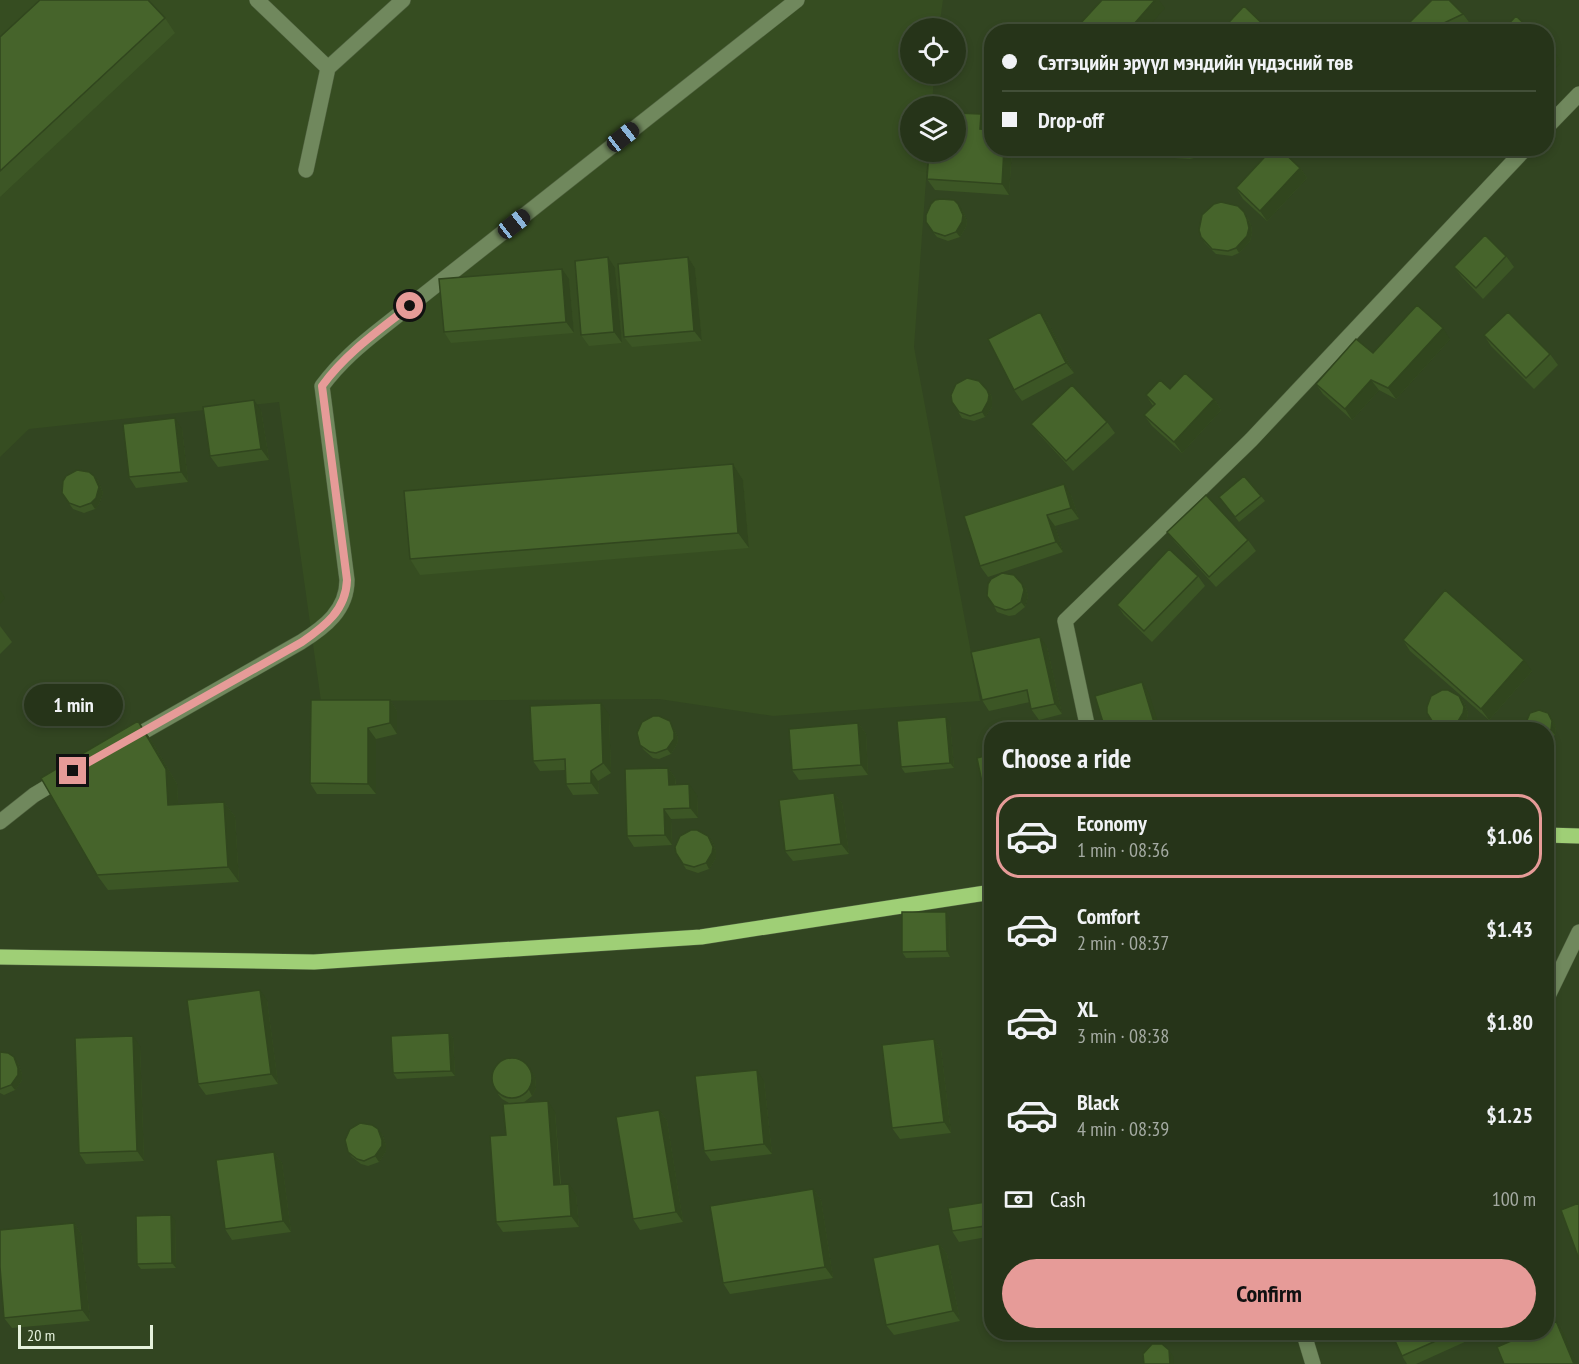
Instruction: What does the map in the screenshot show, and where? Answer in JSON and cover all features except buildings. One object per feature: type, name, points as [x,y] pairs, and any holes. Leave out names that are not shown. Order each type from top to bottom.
[{"type":"main road","points":[[1554,835],[1579,836]]},
{"type":"main road","points":[[0,957],[314,962],[701,937],[984,893]]},
{"type":"street","points":[[257,0],[327,68]]},
{"type":"street","points":[[306,170],[327,68],[403,0]]},
{"type":"street","points":[[114,748],[302,642],[325,626],[342,603],[347,580],[322,386],[334,370],[383,327],[797,0]]},
{"type":"street","points":[[1554,120],[1579,94]]},
{"type":"street","points":[[1087,722],[1065,621],[1251,440],[1518,156]]},
{"type":"street","points":[[0,822],[34,795],[73,771]]},
{"type":"street","points":[[1554,984],[1579,932]]},
{"type":"street","points":[[1306,1340],[1314,1364]]},
{"type":"shaded area","points":[[0,0],[943,0],[940,18],[900,18],[900,84],[933,84],[933,96],[900,96],[900,162],[927,162],[914,347],[980,701],[773,716],[659,699],[321,701],[279,402],[29,429],[0,457]]},
{"type":"route","points":[[73,771],[302,642],[325,626],[337,612],[345,595],[347,580],[322,386],[350,354],[410,306]]}]
